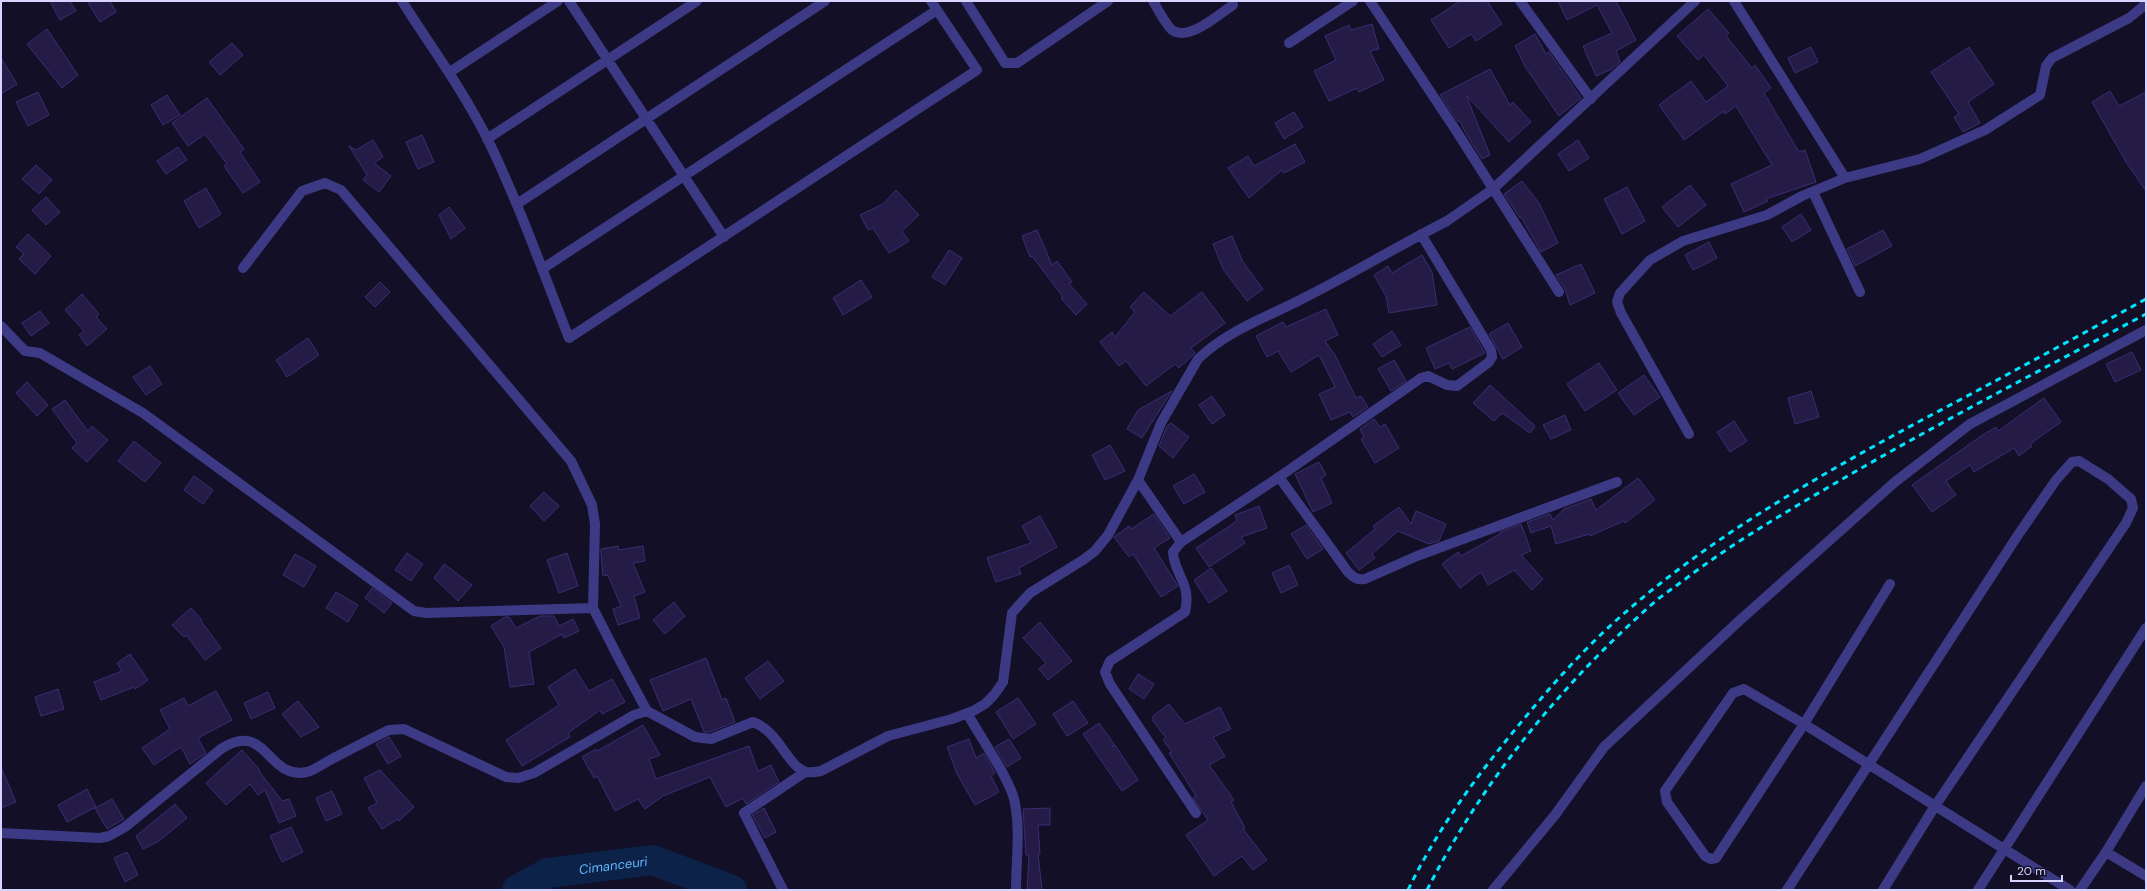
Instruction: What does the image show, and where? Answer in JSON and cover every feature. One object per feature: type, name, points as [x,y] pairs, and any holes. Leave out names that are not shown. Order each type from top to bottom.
[{"type":"street","points":[[450,72],[558,1]]},
{"type":"street","points":[[569,1],[724,237]]},
{"type":"street","points":[[487,139],[697,1]]},
{"type":"street","points":[[517,204],[825,1]]},
{"type":"street","points":[[404,2],[450,72],[487,139],[517,204],[569,338],[977,70],[931,1]]},
{"type":"street","points":[[966,1],[1005,63],[1010,64],[1017,63],[1108,1]]},
{"type":"street","points":[[1152,1],[1172,30],[1181,33],[1194,32],[1233,5]]},
{"type":"street","points":[[1288,43],[1353,1]]},
{"type":"street","points":[[1370,1],[1494,189],[1559,292]]},
{"type":"street","points":[[1520,1],[1591,99]]},
{"type":"street","points":[[783,890],[744,813],[805,772],[821,771],[892,735],[952,719],[967,713],[985,704],[994,695],[1003,682],[1012,613],[1030,592],[1083,560],[1095,551],[1108,535],[1138,480],[1161,423],[1198,359],[1207,350],[1244,327],[1301,300],[1421,234],[1448,221],[1494,189],[1695,1]]},
{"type":"street","points":[[1734,1],[1845,178]]},
{"type":"street","points":[[1689,434],[1621,313],[1617,302],[1620,293],[1650,260],[1683,241],[1767,215],[1845,178],[1920,159],[1985,130],[2040,95],[2043,89],[2046,66],[2052,58],[2130,18],[2146,4]]},
{"type":"street","points":[[542,269],[937,10]]},
{"type":"street","points":[[243,268],[302,191],[325,183],[341,190],[571,461],[592,505],[595,524],[593,608],[646,711],[695,737],[704,739],[711,739],[753,722],[762,725],[773,734],[795,764],[805,772]]},
{"type":"street","points":[[1813,192],[1860,292]]},
{"type":"street","points":[[1196,813],[1110,684],[1105,672],[1110,661],[1185,612],[1188,601],[1186,584],[1174,559],[1173,552],[1181,542],[1279,478],[1421,378],[1428,376],[1447,385],[1457,386],[1489,362],[1492,357],[1491,350],[1421,234]]},
{"type":"street","points":[[1,326],[25,352],[40,353],[143,413],[414,611],[426,613],[593,608]]},
{"type":"street","points":[[1494,890],[1555,815],[1604,748],[1739,621],[1894,482],[1970,424],[2146,330]]},
{"type":"street","points":[[1787,890],[2018,535],[2056,480],[2072,462],[2079,461],[2108,479],[2131,500],[2133,508],[2126,523],[1935,806],[1883,890]]},
{"type":"street","points":[[1279,478],[1348,572],[1354,578],[1359,580],[1366,579],[1417,556],[1617,482]]},
{"type":"street","points":[[1138,480],[1181,542]]},
{"type":"street","points":[[1890,584],[1804,724],[1716,858],[1710,859],[1705,856],[1667,802],[1665,791],[1733,693],[1744,689],[1804,724],[2070,890]]},
{"type":"street","points":[[1978,890],[2146,628]]},
{"type":"street","points":[[1,833],[100,838],[109,836],[125,827],[221,749],[232,743],[244,740],[259,746],[278,765],[292,772],[307,772],[389,730],[404,730],[506,777],[518,778],[534,773],[634,715],[646,711]]},
{"type":"street","points":[[967,713],[1013,798],[1018,828],[1016,890]]},
{"type":"street","points":[[2080,890],[2106,852],[2146,786]]},
{"type":"street","points":[[2106,852],[2146,876]]},
{"type":"building","points":[[50,1],[70,1],[76,11],[60,20]]},
{"type":"building","points":[[87,1],[110,1],[116,12],[100,22]]},
{"type":"building","points":[[1460,1],[1487,1],[1502,24],[1476,41],[1471,34],[1449,48],[1431,20]]},
{"type":"building","points":[[1558,1],[1616,1],[1636,40],[1616,51],[1620,62],[1612,69],[1596,76],[1583,46],[1612,33],[1597,5],[1567,20]]},
{"type":"building","points":[[1708,9],[1729,33],[1726,36],[1752,68],[1755,65],[1771,88],[1764,93],[1799,152],[1805,150],[1816,182],[1766,199],[1768,201],[1744,212],[1731,184],[1772,165],[1736,106],[1725,114],[1724,111],[1684,140],[1659,105],[1691,81],[1706,102],[1728,86],[1704,55],[1698,60],[1677,36]]},
{"type":"building","points":[[1372,24],[1379,49],[1370,51],[1384,80],[1359,92],[1357,88],[1329,101],[1314,71],[1336,60],[1325,36],[1349,25],[1351,30]]},
{"type":"building","points":[[47,29],[78,75],[62,88],[27,44]]},
{"type":"building","points":[[1535,34],[1546,54],[1549,52],[1581,98],[1559,116],[1526,68],[1515,46]]},
{"type":"building","points":[[232,43],[243,55],[220,75],[209,62]]},
{"type":"building","points":[[1811,47],[1818,62],[1795,73],[1788,58]]},
{"type":"building","points":[[1969,47],[1994,84],[1968,102],[1980,123],[1963,132],[1954,117],[1959,114],[1931,72]]},
{"type":"building","points":[[1,58],[17,84],[1,94]]},
{"type":"building","points":[[1490,69],[1510,105],[1513,102],[1531,122],[1509,142],[1466,95],[1490,155],[1482,159],[1460,121],[1458,122],[1440,95]]},
{"type":"building","points":[[2110,91],[2119,106],[2146,92],[2146,191],[2126,162],[2092,102]]},
{"type":"building","points":[[38,92],[49,115],[28,126],[16,102]]},
{"type":"building","points":[[167,95],[180,115],[163,125],[151,105]]},
{"type":"building","points":[[207,98],[244,149],[240,152],[260,182],[243,193],[224,166],[227,164],[205,134],[188,146],[172,123]]},
{"type":"building","points":[[1294,112],[1303,127],[1284,139],[1275,123]]},
{"type":"building","points":[[422,135],[434,162],[418,169],[406,142]]},
{"type":"building","points":[[373,140],[383,157],[374,163],[391,176],[379,192],[363,180],[367,175],[349,146],[356,150]]},
{"type":"building","points":[[1578,140],[1589,158],[1569,171],[1558,154]]},
{"type":"building","points":[[1295,144],[1305,162],[1284,173],[1282,170],[1249,198],[1228,168],[1248,156],[1254,166]]},
{"type":"building","points":[[178,147],[187,160],[166,174],[157,161]]},
{"type":"building","points":[[36,165],[52,180],[39,194],[22,179]]},
{"type":"building","points":[[1522,181],[1539,203],[1558,243],[1541,252],[1521,217],[1520,218],[1504,194]]},
{"type":"building","points":[[1690,185],[1706,205],[1678,227],[1662,207]]},
{"type":"building","points":[[1627,187],[1645,221],[1622,234],[1604,199]]},
{"type":"building","points":[[206,188],[221,214],[199,228],[184,201]]},
{"type":"building","points":[[896,190],[919,215],[902,231],[909,241],[889,253],[873,228],[868,230],[860,215],[883,204]]},
{"type":"building","points":[[46,197],[60,212],[46,225],[32,210]]},
{"type":"building","points":[[449,207],[465,228],[451,239],[439,215]]},
{"type":"building","points":[[1801,214],[1811,230],[1792,242],[1782,227]]},
{"type":"building","points":[[1037,230],[1052,265],[1057,261],[1072,282],[1069,284],[1087,304],[1076,315],[1061,298],[1063,297],[1032,256],[1030,257],[1022,236]]},
{"type":"building","points":[[1883,230],[1892,246],[1855,266],[1847,249]]},
{"type":"building","points":[[28,234],[51,256],[35,274],[19,259],[24,254],[16,247]]},
{"type":"building","points":[[1232,236],[1243,262],[1263,289],[1247,301],[1223,269],[1213,244]]},
{"type":"building","points":[[1709,242],[1717,258],[1693,270],[1685,255]]},
{"type":"building","points":[[949,250],[962,258],[945,285],[932,277]]},
{"type":"building","points":[[1422,255],[1432,272],[1437,305],[1389,313],[1386,296],[1374,275],[1388,266],[1392,273]]},
{"type":"building","points":[[1581,264],[1595,293],[1570,305],[1565,289],[1556,275]]},
{"type":"building","points":[[861,280],[872,297],[843,315],[833,298]]},
{"type":"building","points":[[380,282],[390,292],[375,307],[365,297]]},
{"type":"building","points":[[1144,292],[1170,316],[1202,292],[1225,323],[1191,348],[1195,353],[1179,368],[1175,364],[1146,386],[1126,361],[1119,366],[1100,342],[1112,332],[1115,337],[1135,312],[1130,307]]},
{"type":"building","points":[[82,294],[99,314],[96,317],[107,329],[87,346],[79,335],[84,331],[65,310]]},
{"type":"building","points":[[1326,309],[1338,335],[1325,341],[1335,355],[1356,398],[1361,396],[1368,407],[1353,417],[1350,412],[1331,420],[1319,394],[1335,387],[1319,355],[1291,372],[1278,351],[1267,357],[1256,336],[1283,322],[1286,327]]},
{"type":"building","points":[[40,311],[49,323],[31,336],[22,323]]},
{"type":"building","points":[[1508,323],[1522,347],[1503,359],[1489,334]]},
{"type":"building","points":[[1470,327],[1485,353],[1452,369],[1449,363],[1435,369],[1426,348]]},
{"type":"building","points":[[1392,331],[1401,345],[1382,357],[1373,344]]},
{"type":"building","points":[[308,338],[319,355],[287,377],[276,360]]},
{"type":"building","points":[[2132,352],[2141,370],[2115,382],[2106,364]]},
{"type":"building","points":[[1394,360],[1406,381],[1391,391],[1378,369]]},
{"type":"building","points":[[1599,363],[1617,390],[1585,411],[1567,384]]},
{"type":"building","points":[[150,366],[162,384],[146,395],[133,377]]},
{"type":"building","points":[[1644,375],[1660,397],[1634,415],[1618,393]]},
{"type":"building","points":[[27,382],[48,405],[37,416],[16,393]]},
{"type":"building","points":[[1490,385],[1535,426],[1530,433],[1502,413],[1494,421],[1473,403]]},
{"type":"building","points":[[1172,391],[1142,438],[1127,429],[1138,410]]},
{"type":"building","points":[[1811,391],[1819,417],[1795,424],[1788,398]]},
{"type":"building","points":[[1212,396],[1225,415],[1212,424],[1199,405]]},
{"type":"building","points":[[2044,398],[2061,422],[2030,444],[2032,446],[2019,456],[2014,448],[1974,472],[1970,465],[1946,481],[1956,495],[1932,512],[1912,485],[1981,436],[1996,427],[1998,431]]},
{"type":"building","points":[[65,400],[88,431],[92,426],[108,440],[87,462],[72,448],[77,443],[52,409]]},
{"type":"building","points":[[1565,415],[1571,430],[1551,439],[1543,425]]},
{"type":"building","points":[[1374,419],[1380,427],[1385,424],[1399,448],[1375,463],[1361,439],[1364,437],[1360,429]]},
{"type":"building","points":[[1734,421],[1747,441],[1730,452],[1717,432]]},
{"type":"building","points":[[1171,423],[1189,437],[1173,458],[1159,446],[1167,426]]},
{"type":"building","points":[[134,441],[161,463],[145,482],[118,461]]},
{"type":"building","points":[[1110,445],[1125,471],[1105,480],[1092,455]]},
{"type":"building","points":[[1319,462],[1326,475],[1321,478],[1332,503],[1313,512],[1295,474]]},
{"type":"building","points":[[1194,474],[1205,492],[1184,504],[1173,486]]},
{"type":"building","points":[[194,476],[213,490],[203,504],[184,490]]},
{"type":"building","points":[[1638,478],[1655,500],[1625,523],[1624,521],[1590,536],[1589,534],[1556,544],[1551,526],[1531,533],[1527,522],[1550,514],[1553,520],[1564,509],[1591,499],[1596,510]]},
{"type":"building","points":[[544,492],[559,506],[544,521],[530,506]]},
{"type":"building","points":[[1259,506],[1267,528],[1241,537],[1245,543],[1209,567],[1196,548],[1237,521],[1235,515]]},
{"type":"building","points":[[1399,507],[1411,524],[1416,511],[1446,524],[1439,541],[1429,544],[1398,531],[1372,554],[1375,558],[1359,570],[1346,553],[1375,529],[1373,526]]},
{"type":"building","points":[[1154,514],[1170,538],[1154,548],[1178,586],[1161,597],[1133,554],[1129,557],[1114,537],[1129,526],[1131,529]]},
{"type":"building","points":[[1040,516],[1057,547],[1019,568],[1021,574],[996,582],[987,558],[1031,543],[1022,526]]},
{"type":"building","points":[[1521,524],[1531,551],[1521,555],[1543,579],[1532,590],[1514,570],[1488,585],[1481,572],[1460,588],[1442,564],[1458,552],[1461,556],[1500,534],[1500,532]]},
{"type":"building","points":[[1306,525],[1323,549],[1307,559],[1291,534]]},
{"type":"building","points":[[618,546],[619,550],[643,546],[645,561],[633,563],[645,592],[634,596],[640,618],[618,625],[613,609],[621,606],[608,575],[603,576],[601,549]]},
{"type":"building","points":[[407,553],[423,564],[411,581],[395,570]]},
{"type":"building","points":[[567,553],[578,586],[559,593],[547,560]]},
{"type":"building","points":[[295,554],[316,566],[304,587],[283,575]]},
{"type":"building","points":[[444,564],[472,585],[458,601],[434,578]]},
{"type":"building","points":[[1289,565],[1298,585],[1281,593],[1272,573]]},
{"type":"building","points":[[1211,568],[1227,591],[1209,603],[1194,580]]},
{"type":"building","points":[[372,588],[392,603],[384,613],[365,598]]},
{"type":"building","points":[[336,592],[358,605],[348,622],[326,608]]},
{"type":"building","points":[[674,602],[685,616],[665,634],[653,620]]},
{"type":"building","points":[[191,608],[202,620],[201,621],[221,648],[205,660],[186,635],[184,637],[172,625]]},
{"type":"building","points":[[540,616],[554,616],[559,626],[573,619],[579,631],[564,638],[562,634],[529,652],[534,684],[510,687],[504,647],[491,626],[505,617],[509,617],[516,628]]},
{"type":"building","points":[[1040,622],[1072,661],[1048,680],[1039,669],[1046,663],[1023,638]]},
{"type":"building","points":[[130,654],[148,680],[135,689],[134,687],[101,700],[94,682],[122,671],[117,663]]},
{"type":"building","points":[[706,658],[722,700],[726,698],[735,722],[710,732],[704,732],[691,699],[663,711],[650,680]]},
{"type":"building","points":[[768,661],[784,681],[760,699],[745,678]]},
{"type":"building","points":[[575,669],[589,691],[612,679],[625,702],[602,714],[600,710],[568,733],[570,737],[522,766],[506,740],[559,705],[548,687]]},
{"type":"building","points":[[1138,674],[1154,684],[1144,699],[1129,689]]},
{"type":"building","points":[[58,689],[64,709],[41,716],[35,697]]},
{"type":"building","points":[[216,691],[232,720],[198,738],[206,753],[190,764],[181,747],[154,765],[142,748],[170,729],[160,710],[184,698],[188,706]]},
{"type":"building","points":[[268,692],[275,708],[251,719],[244,703]]},
{"type":"building","points":[[1018,698],[1036,724],[1013,739],[996,712]]},
{"type":"building","points":[[298,701],[319,727],[301,737],[282,714]]},
{"type":"building","points":[[1073,701],[1088,723],[1067,736],[1053,714]]},
{"type":"building","points":[[1169,704],[1185,724],[1220,707],[1231,729],[1213,737],[1225,756],[1209,765],[1234,800],[1231,802],[1245,828],[1243,829],[1267,860],[1253,870],[1242,856],[1214,876],[1186,835],[1208,820],[1193,798],[1196,796],[1169,753],[1172,752],[1163,740],[1166,738],[1153,721],[1153,716]]},
{"type":"building","points":[[1099,723],[1114,744],[1112,747],[1115,745],[1138,780],[1122,791],[1083,734]]},
{"type":"building","points":[[643,725],[660,755],[649,759],[656,779],[749,746],[758,771],[771,765],[779,782],[746,804],[743,798],[726,807],[710,777],[663,796],[645,809],[638,799],[615,811],[597,776],[594,778],[582,757],[596,749],[597,751]]},
{"type":"building","points":[[389,737],[401,756],[388,764],[376,744]]},
{"type":"building","points":[[969,739],[976,758],[984,753],[995,773],[991,776],[999,792],[975,805],[957,774],[947,747]]},
{"type":"building","points":[[1009,739],[1021,758],[1007,767],[995,747]]},
{"type":"building","points":[[242,750],[260,770],[259,771],[282,801],[289,799],[296,816],[279,823],[265,790],[258,795],[250,784],[226,805],[206,783]]},
{"type":"building","points":[[1,767],[16,802],[1,808]]},
{"type":"building","points":[[380,770],[414,807],[399,821],[398,819],[382,829],[368,808],[377,803],[364,778]]},
{"type":"building","points":[[87,789],[96,807],[67,822],[58,805]]},
{"type":"building","points":[[332,791],[342,814],[326,821],[316,798]]},
{"type":"building","points":[[112,799],[124,819],[107,829],[95,808]]},
{"type":"building","points":[[175,804],[187,818],[159,841],[143,849],[136,836]]},
{"type":"building","points":[[764,808],[776,832],[765,838],[752,815]]},
{"type":"building","points":[[1050,808],[1050,825],[1038,825],[1040,854],[1038,854],[1042,890],[1027,890],[1029,855],[1026,855],[1023,809]]},
{"type":"building","points":[[291,827],[303,852],[282,862],[270,836]]},
{"type":"building","points":[[127,852],[138,875],[125,882],[114,858]]},
{"type":"waterway","name":"Cimanceuri","points":[[517,890],[548,873],[653,860],[732,890]]},
{"type":"railway","points":[[1408,890],[1418,869],[1454,810],[1509,737],[1583,652],[1645,595],[1720,540],[1798,490],[1879,443],[2146,299]]},
{"type":"railway","points":[[1427,890],[1472,811],[1525,738],[1585,669],[1659,598],[1739,542],[1866,465],[1945,421],[2146,314]]}]
